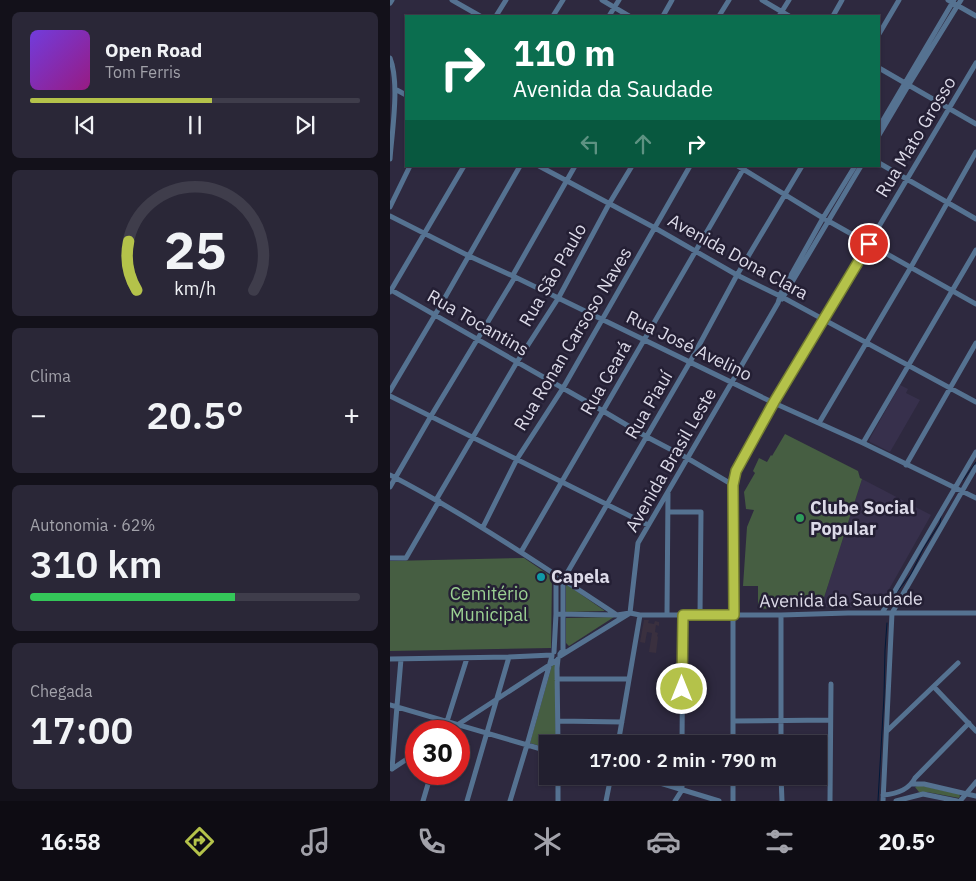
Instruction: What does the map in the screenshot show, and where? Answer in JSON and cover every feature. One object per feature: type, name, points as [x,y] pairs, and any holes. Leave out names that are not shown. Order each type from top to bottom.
[{"type":"street","points":[[452,0],[478,15]]},
{"type":"street","points":[[497,15],[506,0]]},
{"type":"street","points":[[554,15],[563,0]]},
{"type":"street","points":[[602,0],[627,15]]},
{"type":"street","points":[[610,15],[619,0]]},
{"type":"street","points":[[664,15],[672,0]]},
{"type":"street","points":[[720,15],[729,0]]},
{"type":"street","points":[[762,0],[781,14],[789,0]]},
{"type":"street","points":[[834,15],[842,0]]},
{"type":"street","points":[[880,32],[899,0]]},
{"type":"street","points":[[880,125],[930,45],[953,2],[961,0]]},
{"type":"street","points":[[953,2],[976,16]]},
{"type":"street","points":[[390,58],[396,89],[390,158]]},
{"type":"street","name":"Rua Mato Grosso","points":[[733,735],[733,485],[736,471],[774,402],[976,63]]},
{"type":"street","points":[[880,69],[976,124]]},
{"type":"street","points":[[880,133],[906,85]]},
{"type":"street","points":[[396,89],[405,94]]},
{"type":"street","points":[[819,422],[976,152]]},
{"type":"street","points":[[880,165],[976,219]]},
{"type":"street","points":[[390,207],[410,167]]},
{"type":"street","points":[[391,291],[463,167]]},
{"type":"street","points":[[390,391],[519,167]]},
{"type":"street","name":"Avenida Dona Clara","points":[[541,167],[655,228],[737,276],[782,297],[976,402]]},
{"type":"street","points":[[390,486],[393,476],[514,276],[574,167]]},
{"type":"street","name":"Rua São Paulo","points":[[390,558],[406,558],[473,437],[558,297],[631,167]]},
{"type":"street","name":"Rua Ronan Carsoso Naves","points":[[483,528],[517,459],[563,388],[689,167]]},
{"type":"street","name":"Rua Piauí","points":[[563,580],[801,167]]},
{"type":"street","name":"Avenida Brasil Leste","points":[[837,202],[854,167]]},
{"type":"street","name":"Avenida Brasil Leste","points":[[630,613],[638,543],[826,220],[860,167]]},
{"type":"street","points":[[744,168],[826,220],[976,304]]},
{"type":"street","name":"Rua Ceará","points":[[520,552],[744,168]]},
{"type":"street","name":"Rua José Avelino","points":[[390,216],[469,256],[976,498]]},
{"type":"street","points":[[863,443],[976,250]]},
{"type":"street","name":"Rua Tocantins","points":[[391,291],[733,485]]},
{"type":"street","points":[[906,465],[976,343]]},
{"type":"street","points":[[390,396],[648,525]]},
{"type":"street","points":[[976,452],[954,488],[887,613],[886,731],[883,798],[897,793],[912,784],[924,784],[976,796]]},
{"type":"street","points":[[887,613],[976,467]]},
{"type":"street","points":[[393,476],[438,500],[617,615]]},
{"type":"street","points":[[667,615],[668,491]]},
{"type":"street","points":[[668,512],[701,512],[700,615]]},
{"type":"street","points":[[556,576],[558,735]]},
{"type":"street","points":[[510,801],[549,666],[562,650],[563,580]]},
{"type":"street","points":[[390,659],[556,656],[630,613]]},
{"type":"street","name":"Avenida da Saudade","points":[[556,614],[781,615],[976,613]]},
{"type":"street","points":[[620,735],[640,615]]},
{"type":"street","points":[[682,735],[683,615]]},
{"type":"street","points":[[781,615],[781,735]]},
{"type":"street","points":[[447,720],[467,658]]},
{"type":"street","points":[[467,801],[508,658]]},
{"type":"street","points":[[391,769],[402,659]]},
{"type":"street","points":[[886,731],[958,664]]},
{"type":"street","points":[[465,720],[549,666]]},
{"type":"street","points":[[557,679],[629,679]]},
{"type":"street","points":[[830,684],[830,801]]},
{"type":"street","points":[[934,687],[976,731]]},
{"type":"street","points":[[390,704],[444,720]]},
{"type":"street","points":[[733,721],[830,720]]},
{"type":"street","points":[[558,721],[622,722]]},
{"type":"street","points":[[918,795],[912,784],[915,778],[969,723]]},
{"type":"street","points":[[470,728],[539,748]]},
{"type":"street","points":[[391,769],[405,759]]},
{"type":"street","points":[[896,801],[923,794],[958,801],[976,782]]},
{"type":"street","points":[[423,801],[428,785]]},
{"type":"street","points":[[558,785],[558,801]]},
{"type":"street","points":[[606,801],[609,785]]},
{"type":"street","points":[[666,785],[719,801]]},
{"type":"street","points":[[675,801],[682,790],[682,785]]},
{"type":"street","points":[[733,785],[733,801]]},
{"type":"street","points":[[781,785],[782,801]]},
{"type":"shaded area","points":[[900,385],[908,389],[906,393],[920,400],[890,452],[869,440]]},
{"type":"shaded area","points":[[862,479],[931,515],[879,607],[821,607]]},
{"type":"shaded area","points":[[644,620],[649,620],[648,623],[654,624],[655,621],[659,622],[659,626],[656,625],[655,632],[658,633],[656,653],[649,652],[652,633],[647,632],[645,643],[640,642]]},
{"type":"green space","name":"Clube Social Popular","points":[[785,434],[858,471],[862,479],[821,607],[758,609],[758,586],[743,586],[747,527],[754,510],[746,509],[744,492],[755,473],[753,471],[759,458],[767,462]]},
{"type":"green space","name":"Cemitério Municipal","points":[[524,558],[552,577],[551,648],[390,651],[390,561]]},
{"type":"green space","points":[[566,584],[605,611],[566,612]]},
{"type":"green space","points":[[614,617],[569,646],[566,643],[566,618]]},
{"type":"green space","points":[[552,665],[555,665],[556,735],[539,735],[539,746],[530,743]]},
{"type":"green space","points":[[915,787],[959,794],[960,796],[959,798],[919,792]]},
{"type":"waterway","points":[[963,480],[976,462]]},
{"type":"waterway","points":[[897,592],[911,574],[923,549],[940,523],[941,516]]},
{"type":"waterway","points":[[878,801],[887,623]]},
{"type":"place","name":"Clube Social Popular","points":[[800,518]]},
{"type":"place","name":"Capela","points":[[541,577]]},
{"type":"route","points":[[682,689],[683,615],[734,615],[733,485],[736,471],[774,402],[869,244]]}]
